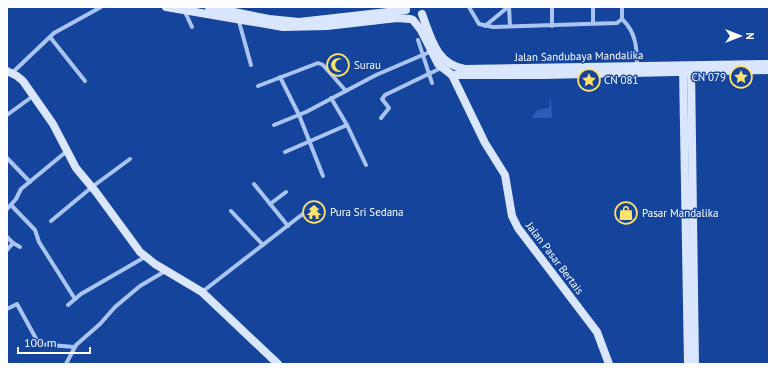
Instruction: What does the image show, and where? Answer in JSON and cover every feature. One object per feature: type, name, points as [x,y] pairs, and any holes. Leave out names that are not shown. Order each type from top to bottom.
[{"type":"street","points":[[101,7],[50,37],[9,72],[23,81],[53,124],[76,168],[92,187],[132,243],[145,257],[202,292],[278,364]]},
{"type":"street","points":[[166,7],[299,22],[407,8],[407,17],[412,20],[421,30],[441,68],[452,75],[493,72]]},
{"type":"street","points":[[210,7],[237,16],[283,27],[302,28],[397,18],[412,20],[420,18],[421,11]]},
{"type":"street","points":[[469,7],[475,20],[479,24],[485,26],[552,26],[617,23],[622,19]]},
{"type":"street","points":[[485,26],[508,7]]},
{"type":"street","points":[[508,7],[510,26]]},
{"type":"street","points":[[552,7],[552,26]]},
{"type":"street","points":[[593,7],[593,23]]},
{"type":"street","points":[[622,7],[622,19],[632,32],[636,42],[637,66]]},
{"type":"street","points":[[184,10],[192,27]]},
{"type":"street","name":"Jalan Sandubaya Mandalika","points":[[421,11],[439,53],[448,63],[455,67],[465,69],[493,72],[556,72],[637,66],[687,68],[769,64]]},
{"type":"street","points":[[237,16],[251,65]]},
{"type":"street","points":[[50,37],[85,80]]},
{"type":"street","points":[[418,40],[432,83]]},
{"type":"street","points":[[274,126],[299,115],[376,75],[432,51]]},
{"type":"street","points":[[258,86],[319,63],[346,91]]},
{"type":"street","points":[[381,118],[389,108],[382,97],[441,68]]},
{"type":"street","points":[[556,72],[687,68],[769,70]]},
{"type":"street","points":[[687,68],[688,364]]},
{"type":"street","points":[[687,68],[695,364]]},
{"type":"street","name":"Jalan Pasar Bertais","points":[[452,75],[485,143],[505,176],[512,216],[518,228],[599,335],[609,364]]},
{"type":"street","points":[[280,77],[299,115],[323,176]]},
{"type":"street","points":[[7,115],[33,96]]},
{"type":"street","points":[[331,98],[347,125],[366,165]]},
{"type":"street","points":[[285,152],[347,125]]},
{"type":"street","points":[[7,209],[22,189],[67,150]]},
{"type":"street","points":[[7,158],[30,182]]},
{"type":"street","points":[[51,221],[92,187],[130,159]]},
{"type":"street","points":[[254,184],[288,226]]},
{"type":"street","points":[[270,204],[286,192]]},
{"type":"street","points":[[11,205],[35,230],[39,242],[75,299]]},
{"type":"street","points":[[232,211],[263,245]]},
{"type":"street","points":[[202,292],[304,213]]},
{"type":"street","points":[[7,237],[20,247]]},
{"type":"street","points":[[7,250],[14,243]]},
{"type":"street","points":[[68,305],[75,299],[145,257]]},
{"type":"street","points":[[66,364],[74,347],[135,290],[167,270]]},
{"type":"street","points":[[7,309],[17,304],[39,344],[74,347]]},
{"type":"shaded area","points":[[550,100],[552,118],[532,118],[537,110],[549,108]]},
{"type":"place","name":"Surau","points":[[338,65]]},
{"type":"place","name":"CN 079","points":[[741,77]]},
{"type":"place","name":"CN 081","points":[[589,80]]},
{"type":"place","name":"Pura Sri Sedana","points":[[314,212]]},
{"type":"place","name":"Pasar Mandalika","points":[[626,213]]}]
